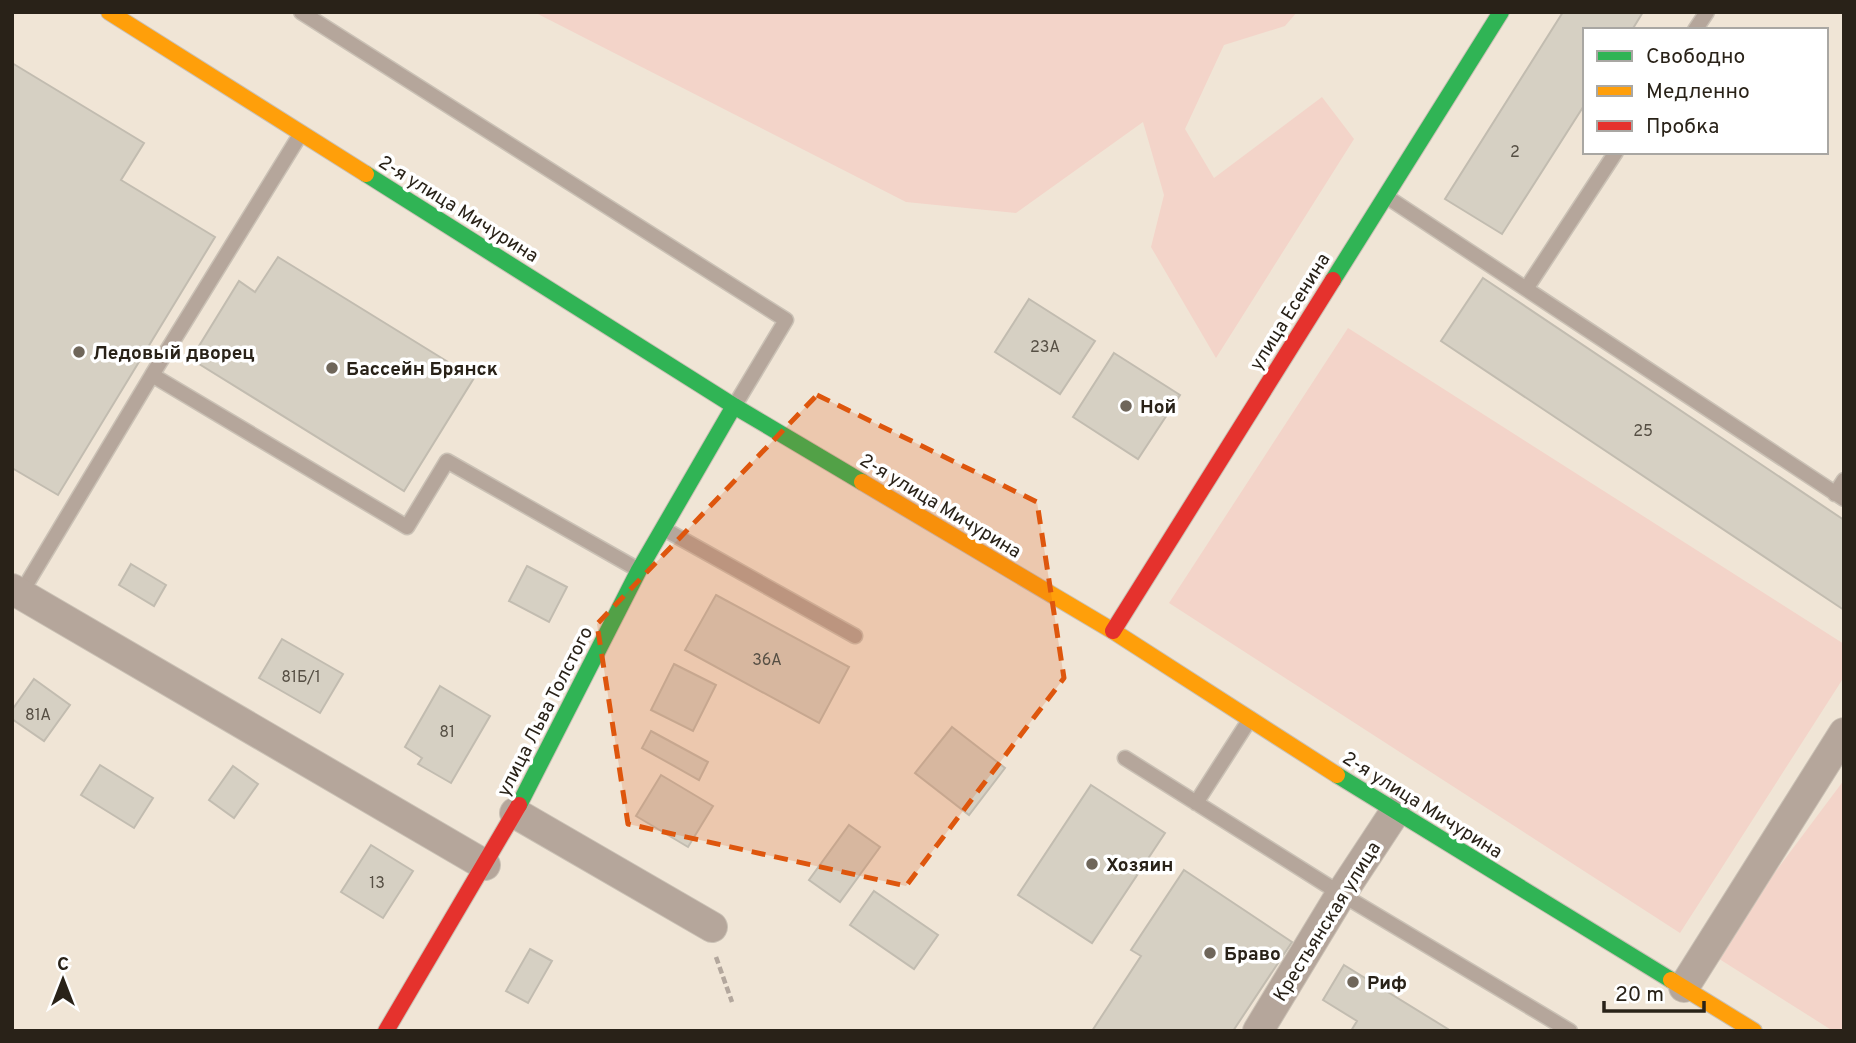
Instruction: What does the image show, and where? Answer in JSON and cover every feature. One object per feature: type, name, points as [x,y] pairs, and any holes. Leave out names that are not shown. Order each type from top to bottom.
[{"type":"main road","name":"2-я улица Мичурина","points":[[109,12],[734,406],[1113,631],[1395,812],[1684,987],[1723,1018],[1754,1031]]},
{"type":"main road","name":"улица Есенина","points":[[1113,631],[1501,12]]},
{"type":"main road","name":"улица Льва Толстого","points":[[386,1031],[515,813],[639,570],[734,406]]},
{"type":"street","points":[[16,592],[485,865]]},
{"type":"street","points":[[1684,987],[1844,733]]},
{"type":"street","name":"Крестьянская улица","points":[[1258,1031],[1341,894],[1395,812]]},
{"type":"street","points":[[515,813],[712,927]]},
{"type":"lane","points":[[301,12],[786,320],[734,406]]},
{"type":"lane","points":[[1697,28],[1707,12]]},
{"type":"lane","points":[[16,592],[302,133]]},
{"type":"lane","points":[[1526,289],[1615,154]]},
{"type":"lane","points":[[1385,196],[1839,496],[1844,480]]},
{"type":"lane","points":[[152,375],[407,527],[447,461],[639,570]]},
{"type":"lane","points":[[663,528],[855,636]]},
{"type":"lane","points":[[1196,803],[1250,719]]},
{"type":"lane","points":[[1125,758],[1341,894],[1570,1031]]},
{"type":"path","points":[[712,927],[717,960],[732,1002]]},
{"type":"highlighted area","points":[[817,395],[1037,502],[1064,678],[906,886],[628,824],[597,624]]},
{"type":"shaded area","points":[[534,12],[1297,12],[1285,26],[1224,45],[1185,129],[1214,178],[1322,97],[1354,139],[1216,358],[1151,247],[1164,195],[1143,122],[1016,213],[906,202]]},
{"type":"shaded area","points":[[1348,328],[1844,644],[1844,677],[1680,933],[1169,603]]},
{"type":"shaded area","points":[[1844,780],[1844,1031],[1833,1031],[1713,955]]},
{"type":"building","points":[[1563,12],[1643,12],[1633,28],[1583,28],[1583,107],[1502,234],[1445,199]]},
{"type":"building","name":"Ледовый дворец","points":[[12,63],[144,143],[121,180],[215,237],[58,495],[12,468]]},
{"type":"building","name":"Бассейн Брянск","points":[[278,257],[474,378],[404,491],[191,359],[239,281],[255,292]]},
{"type":"building","points":[[1483,278],[1844,520],[1844,610],[1441,341]]},
{"type":"building","points":[[1029,299],[1095,341],[1060,394],[995,352]]},
{"type":"building","name":"Ной","points":[[1114,353],[1180,395],[1138,459],[1073,417]]},
{"type":"building","points":[[131,564],[166,585],[154,606],[119,585]]},
{"type":"building","points":[[527,566],[567,587],[549,622],[509,601]]},
{"type":"building","points":[[716,595],[849,667],[819,723],[685,650]]},
{"type":"building","points":[[282,639],[343,674],[320,713],[259,678]]},
{"type":"building","points":[[674,664],[716,685],[693,731],[651,710]]},
{"type":"building","points":[[34,679],[70,705],[44,741],[12,719],[12,710]]},
{"type":"building","points":[[440,686],[490,716],[451,783],[418,764],[422,758],[405,747]]},
{"type":"building","points":[[952,727],[1005,768],[969,815],[915,773]]},
{"type":"building","points":[[651,731],[708,762],[699,780],[642,748]]},
{"type":"building","points":[[100,765],[153,798],[134,828],[81,795]]},
{"type":"building","points":[[233,766],[258,784],[234,818],[209,800]]},
{"type":"building","points":[[661,775],[713,806],[688,847],[636,816]]},
{"type":"building","name":"Хозяин","points":[[1091,785],[1165,833],[1092,943],[1018,895]]},
{"type":"building","points":[[849,825],[880,847],[840,902],[809,880]]},
{"type":"building","points":[[371,845],[413,871],[383,918],[341,892]]},
{"type":"building","name":"Браво","points":[[1184,870],[1292,942],[1233,1031],[1092,1031],[1141,956],[1131,950]]},
{"type":"building","points":[[874,891],[938,935],[914,969],[850,925]]},
{"type":"building","points":[[530,949],[552,961],[528,1003],[506,991]]},
{"type":"building","name":"Риф","points":[[1344,965],[1451,1031],[1351,1031],[1357,1021],[1323,1000]]},
{"type":"traffic: fast","points":[[1333,280],[1501,12]]},
{"type":"traffic: fast","points":[[366,174],[734,406],[862,482]]},
{"type":"traffic: fast","points":[[519,805],[639,570],[734,406]]},
{"type":"traffic: fast","points":[[1337,775],[1671,980]]},
{"type":"traffic: slow","points":[[109,12],[366,174]]},
{"type":"traffic: slow","points":[[862,482],[1113,631],[1337,775]]},
{"type":"traffic: slow","points":[[1671,980],[1754,1031]]},
{"type":"traffic: jam","points":[[1113,631],[1333,280]]},
{"type":"traffic: jam","points":[[386,1031],[519,805]]},
{"type":"place","name":"Ледовый дворец","points":[[79,352]]},
{"type":"place","name":"Бассейн Брянск","points":[[332,368]]},
{"type":"place","name":"Ной","points":[[1126,406]]},
{"type":"place","name":"Хозяин","points":[[1092,864]]},
{"type":"place","name":"Браво","points":[[1210,953]]},
{"type":"place","name":"Риф","points":[[1353,982]]}]
